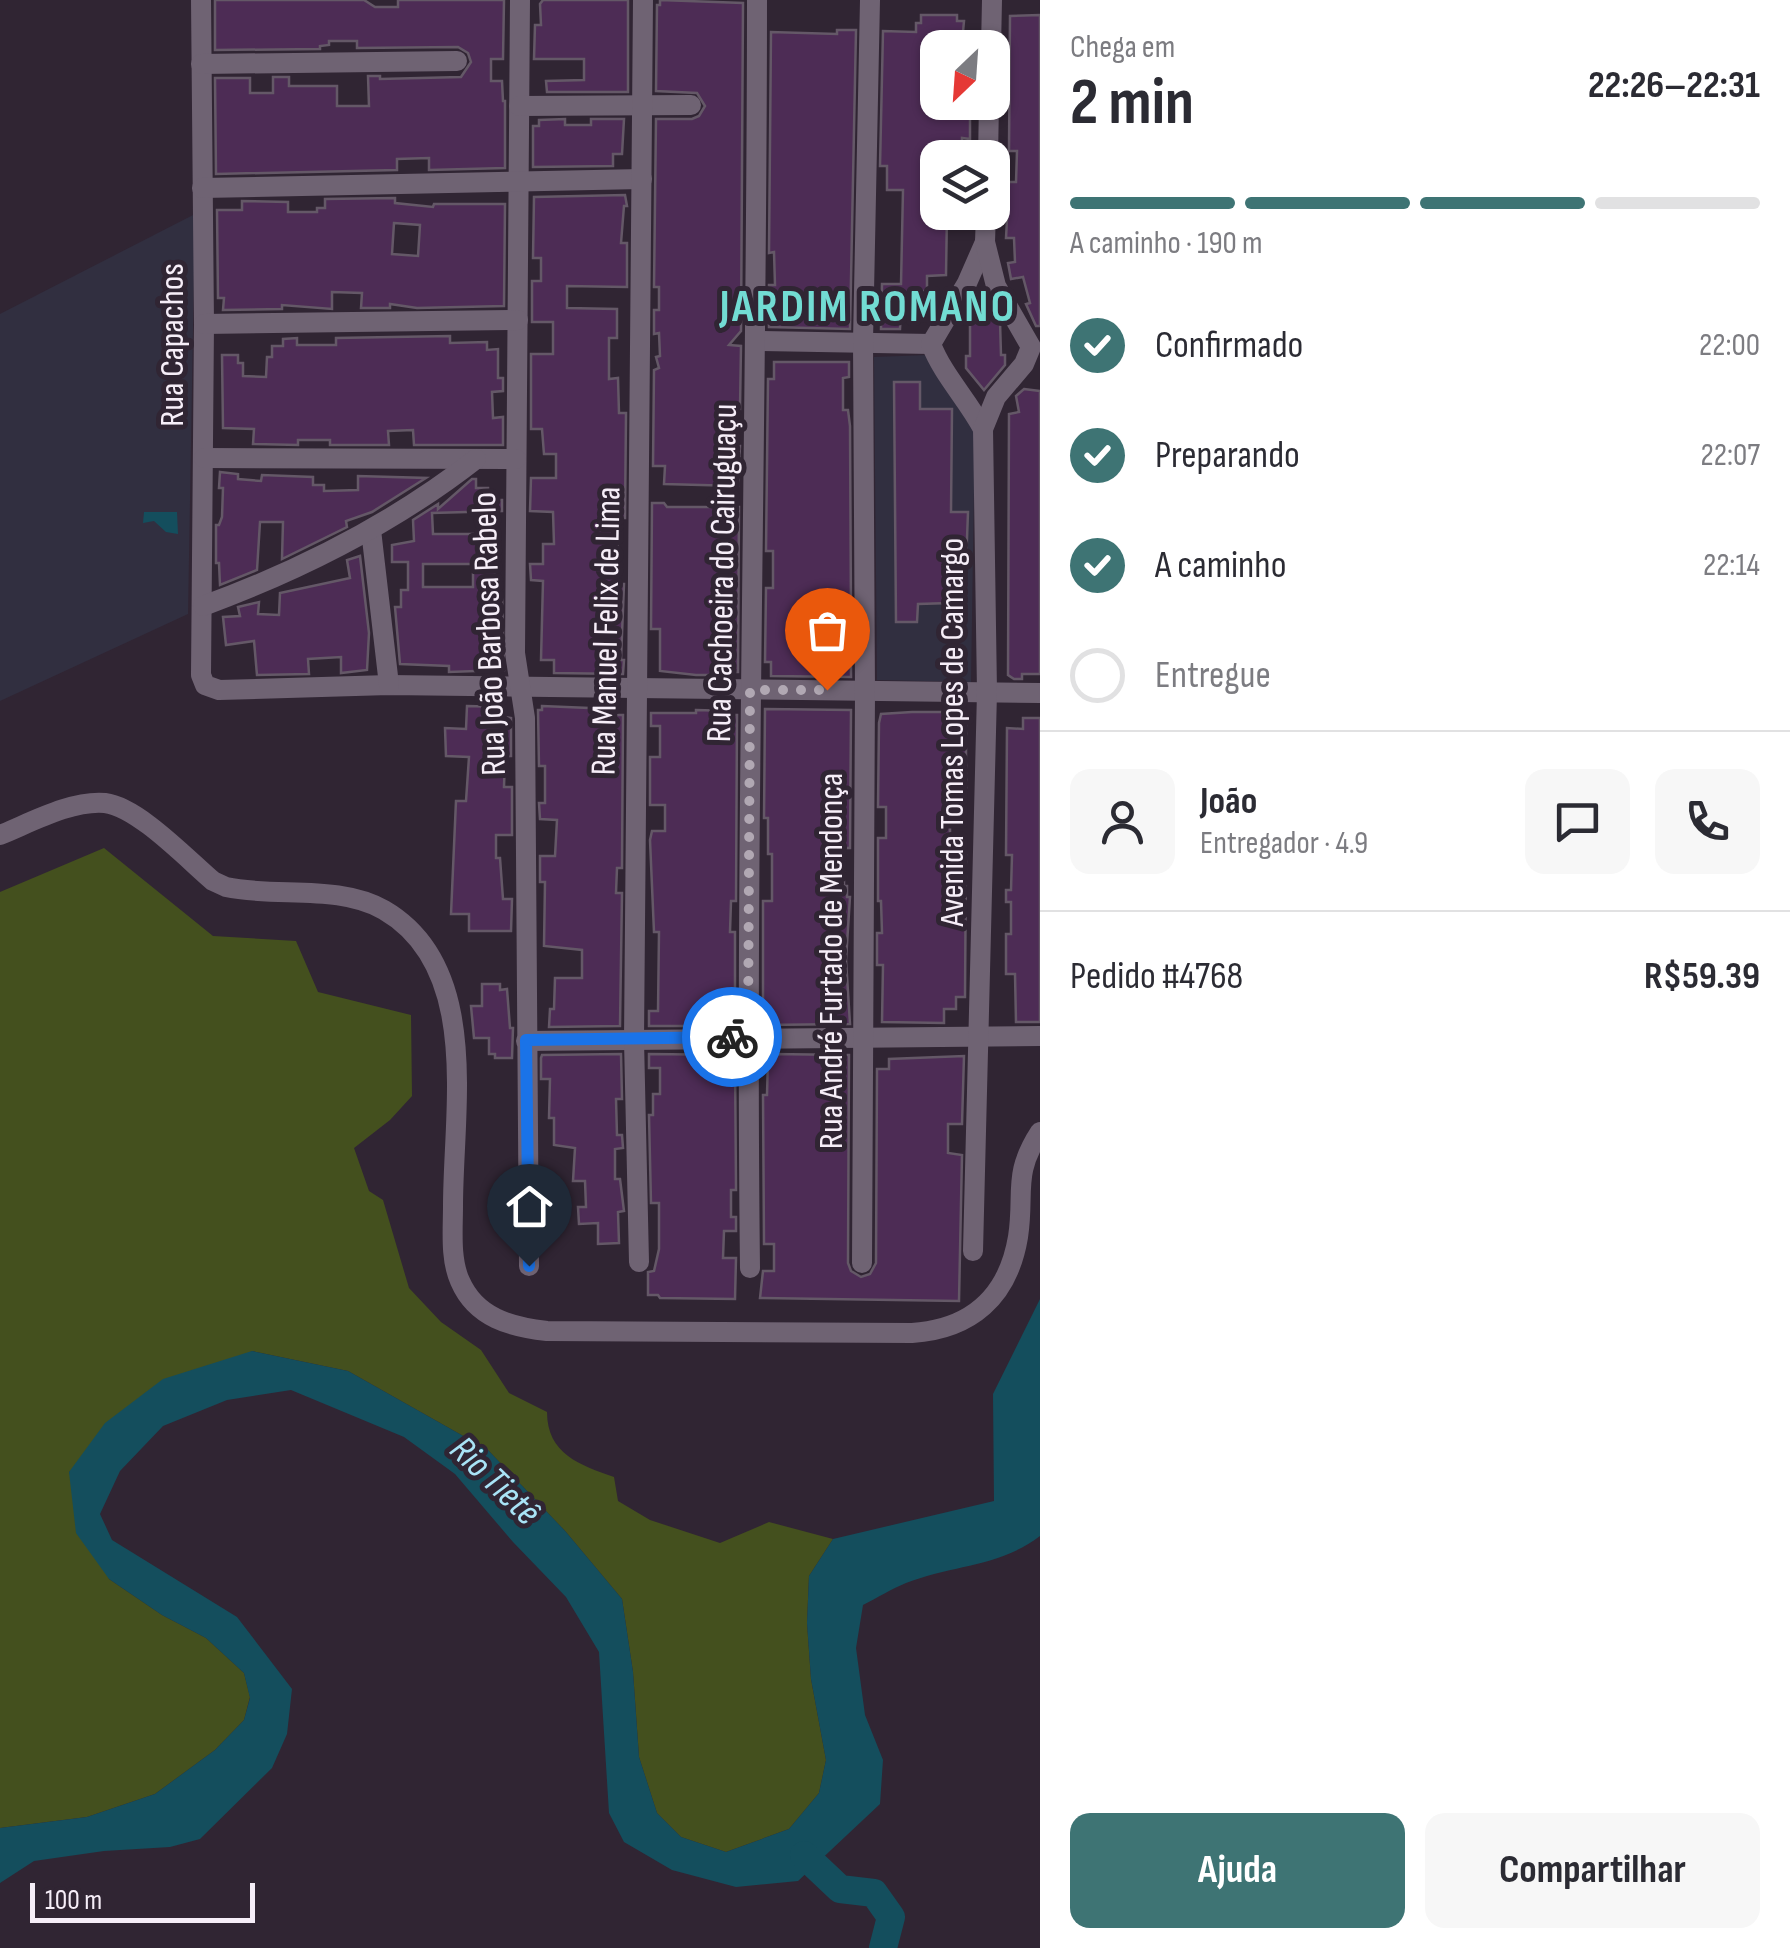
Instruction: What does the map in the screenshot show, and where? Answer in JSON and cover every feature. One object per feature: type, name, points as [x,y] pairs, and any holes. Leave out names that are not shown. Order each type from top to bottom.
[{"type":"street","name":"Rua Capachos","points":[[201,0],[201,675],[208,688],[388,685]]},
{"type":"street","name":"Rua João Barbosa Rabelo","points":[[520,0],[515,653],[526,718],[529,1266]]},
{"type":"street","name":"Rua Manuel Felix de Lima","points":[[639,1262],[634,1040],[643,0]]},
{"type":"street","name":"Rua Cachoeira do Cairuguaçu","points":[[750,1268],[748,1037],[757,0]]},
{"type":"street","name":"Rua André Furtado de Mendonça","points":[[862,1263],[863,341],[870,0]]},
{"type":"street","points":[[991,30],[992,0]]},
{"type":"street","points":[[201,64],[457,61]]},
{"type":"street","points":[[519,106],[690,105]]},
{"type":"street","points":[[202,188],[642,179]]},
{"type":"street","name":"Avenida Tomas Lopes de Camargo","points":[[974,1250],[987,692],[983,429],[996,397],[1036,347],[996,286],[985,230]]},
{"type":"street","name":"Avenida Tomas Lopes de Camargo","points":[[983,429],[966,397],[939,364],[931,344],[968,283],[985,242]]},
{"type":"street","points":[[968,283],[996,286]]},
{"type":"street","points":[[204,324],[518,320]]},
{"type":"street","points":[[757,341],[931,344]]},
{"type":"street","points":[[966,397],[996,397]]},
{"type":"street","points":[[204,458],[516,459]]},
{"type":"street","points":[[203,606],[254,587],[371,530],[430,495],[476,459]]},
{"type":"street","points":[[371,530],[388,685],[1040,693]]},
{"type":"street","points":[[0,835],[86,804],[105,803],[135,816],[213,881],[226,887],[362,901],[385,911],[416,934],[429,949],[448,989],[456,1054],[456,1270],[470,1299],[497,1320],[515,1328],[912,1333],[944,1330],[964,1322],[984,1306],[1010,1268],[1018,1234],[1021,1168],[1040,1132]]},
{"type":"street","points":[[526,1040],[1040,1036]]},
{"type":"shaded area","points":[[195,214],[188,614],[0,701],[0,314]]},
{"type":"shaded area","points":[[928,355],[975,424],[971,682],[877,680],[874,357]]},
{"type":"green space","points":[[104,848],[213,936],[296,941],[318,992],[411,1015],[412,1096],[390,1120],[354,1148],[369,1191],[383,1200],[409,1288],[441,1322],[481,1350],[509,1393],[547,1412],[548,1426],[559,1448],[589,1468],[614,1477],[618,1501],[650,1520],[720,1543],[769,1522],[833,1539],[809,1576],[807,1623],[811,1679],[826,1760],[819,1793],[789,1829],[726,1852],[681,1837],[657,1813],[639,1757],[633,1672],[622,1599],[566,1532],[488,1450],[348,1371],[252,1351],[69,1472],[109,1579],[162,1615],[206,1638],[244,1673],[250,1697],[244,1720],[215,1750],[155,1794],[87,1817],[0,1828],[0,892]]},
{"type":"water","points":[[144,512],[177,512],[178,534],[166,532],[154,521],[143,523]]},
{"type":"water","name":"Rio Tietê","points":[[1040,1299],[1040,1536],[1009,1554],[923,1577],[863,1605],[856,1648],[865,1715],[883,1760],[880,1804],[798,1881],[736,1887],[672,1870],[624,1842],[609,1813],[599,1652],[566,1597],[455,1474],[404,1437],[291,1390],[227,1400],[163,1426],[120,1471],[100,1514],[112,1540],[237,1617],[292,1689],[287,1734],[272,1768],[200,1839],[170,1847],[34,1861],[0,1883],[0,1828],[87,1817],[155,1794],[215,1750],[244,1720],[250,1698],[244,1673],[206,1638],[162,1615],[109,1579],[76,1533],[69,1472],[105,1423],[163,1379],[252,1351],[348,1371],[488,1450],[566,1532],[622,1599],[633,1672],[639,1757],[657,1813],[681,1837],[726,1852],[789,1829],[819,1793],[826,1760],[811,1679],[809,1576],[833,1539],[994,1501],[993,1394]]},
{"type":"building","points":[[215,0],[364,0],[375,7],[398,7],[398,0],[504,0],[503,59],[491,59],[491,81],[502,81],[505,168],[429,170],[429,158],[397,159],[397,170],[216,174],[215,78],[250,78],[250,93],[273,93],[273,77],[289,77],[289,86],[337,86],[337,106],[369,106],[368,76],[461,77],[471,62],[468,53],[458,47],[357,48],[357,41],[329,41],[320,49],[215,50]]},
{"type":"building","points":[[543,0],[628,0],[628,92],[547,92],[546,81],[584,80],[584,59],[534,59],[535,25],[541,25]]},
{"type":"building","points":[[660,0],[743,3],[741,331],[729,345],[741,346],[740,409],[720,409],[720,440],[734,440],[734,446],[740,446],[738,486],[664,484],[665,466],[653,466],[654,370],[659,368],[656,357],[660,356],[659,333],[654,334],[654,310],[659,310],[659,287],[654,287],[656,119],[692,119],[705,106],[697,93],[656,91]]},
{"type":"building","points":[[921,15],[957,15],[957,21],[964,21],[963,30],[920,30],[920,120],[970,120],[970,139],[920,140],[920,230],[947,230],[946,275],[927,276],[920,311],[901,311],[900,329],[881,329],[882,284],[901,284],[903,190],[887,190],[887,166],[880,166],[883,31],[916,32],[916,23],[921,23]]},
{"type":"building","points":[[1040,15],[1040,326],[1036,326],[1026,304],[1030,303],[1023,277],[1011,279],[1008,263],[1015,262],[1014,238],[1006,238],[1006,230],[1010,230],[1010,182],[1016,182],[1017,151],[1010,151],[1009,140],[1010,16]]},
{"type":"building","points":[[837,30],[856,30],[850,329],[769,327],[769,285],[775,285],[774,252],[769,253],[771,32],[837,34]]},
{"type":"building","points":[[565,119],[565,125],[591,125],[591,119],[624,119],[622,154],[613,154],[613,166],[533,167],[533,126],[539,126],[539,120]]},
{"type":"building","points":[[625,195],[621,243],[627,243],[627,287],[567,286],[567,308],[617,309],[617,338],[609,338],[609,379],[618,378],[619,413],[626,413],[625,518],[619,518],[616,584],[624,584],[623,674],[554,673],[554,660],[541,660],[543,581],[531,580],[530,564],[543,564],[543,544],[554,544],[553,512],[530,511],[531,478],[556,478],[556,454],[544,454],[542,429],[531,429],[531,354],[553,354],[553,322],[532,322],[532,281],[541,281],[541,258],[533,258],[534,197]]},
{"type":"building","points":[[395,198],[395,203],[433,207],[505,204],[504,306],[417,308],[390,304],[390,308],[361,308],[362,293],[332,292],[332,309],[282,305],[282,309],[223,310],[224,298],[218,298],[217,210],[242,210],[242,201],[288,202],[288,212],[317,212],[317,208],[325,208],[325,199]],"holes":[[[394,223],[420,225],[418,256],[392,254]]]},
{"type":"building","points":[[970,316],[998,317],[1000,321],[1005,365],[984,390],[966,368],[966,356],[970,356]]},
{"type":"building","points":[[450,336],[450,343],[487,342],[487,350],[498,349],[498,378],[503,378],[503,391],[492,392],[493,418],[503,417],[503,445],[414,445],[413,430],[388,431],[389,445],[330,445],[330,440],[298,440],[298,445],[253,444],[254,429],[223,428],[222,355],[238,355],[238,363],[243,363],[243,376],[266,377],[267,357],[272,357],[272,346],[283,346],[283,339],[297,338],[297,345],[336,345],[336,338]]},
{"type":"building","points":[[774,362],[849,362],[849,377],[843,378],[843,410],[848,410],[850,426],[851,615],[845,615],[845,662],[851,662],[851,677],[771,676],[771,662],[765,662],[766,588],[773,588],[773,551],[766,551],[768,379],[774,379]]},
{"type":"building","points":[[894,382],[920,382],[920,409],[952,409],[951,512],[968,512],[966,565],[950,565],[950,603],[918,604],[917,622],[896,622]]},
{"type":"building","points":[[1024,389],[1040,391],[1040,674],[1022,674],[1022,679],[1014,679],[1008,675],[1009,414],[1019,412],[1016,396]]},
{"type":"building","points":[[220,472],[261,481],[262,475],[313,477],[313,485],[324,485],[324,491],[358,490],[358,476],[426,478],[372,512],[346,521],[347,527],[282,559],[283,522],[260,522],[257,570],[220,585],[216,525],[222,517]]},
{"type":"building","points":[[472,479],[476,479],[476,488],[488,488],[488,500],[502,500],[502,511],[432,513],[433,534],[494,534],[496,596],[502,596],[504,670],[449,672],[449,666],[400,664],[395,607],[401,607],[401,590],[408,590],[408,562],[392,562],[392,545],[414,541],[413,520],[438,504],[438,509]],"holes":[[[423,564],[473,564],[473,587],[423,587]]]},
{"type":"building","points":[[652,503],[664,503],[667,507],[739,507],[738,672],[696,675],[660,671],[660,629],[651,629]]},
{"type":"building","points":[[360,556],[369,633],[367,670],[341,673],[341,657],[308,659],[309,674],[257,675],[254,641],[226,645],[223,617],[240,616],[238,607],[259,602],[258,614],[279,615],[280,593],[350,578],[347,560]]},
{"type":"building","points":[[467,706],[503,707],[503,717],[511,718],[511,756],[505,756],[504,787],[512,787],[512,835],[496,835],[496,858],[500,858],[503,899],[512,899],[511,931],[469,931],[469,914],[451,914],[456,801],[466,801],[469,757],[446,756],[445,728],[466,729]]},
{"type":"building","points":[[542,706],[613,709],[613,715],[623,715],[622,868],[617,868],[616,893],[622,893],[620,1026],[549,1027],[555,978],[582,978],[582,950],[544,946],[545,882],[540,882],[540,856],[555,856],[557,820],[540,819],[539,803],[545,803],[545,766],[539,766],[538,710]]},
{"type":"building","points":[[765,709],[851,710],[850,848],[844,848],[844,886],[850,897],[846,960],[850,1024],[763,1025],[763,901],[772,901],[772,854],[768,854],[768,818],[764,818]]},
{"type":"building","points":[[730,711],[730,715],[737,715],[736,901],[731,901],[730,932],[735,932],[735,995],[730,995],[726,1020],[693,1021],[693,1026],[649,1026],[649,1011],[658,1011],[659,932],[654,932],[650,840],[652,831],[665,831],[665,805],[650,805],[650,757],[660,757],[660,726],[651,726],[651,713]]},
{"type":"building","points":[[960,712],[966,716],[966,788],[953,788],[950,823],[950,855],[966,855],[965,997],[956,997],[956,1009],[944,1009],[944,1023],[882,1022],[883,965],[877,965],[877,933],[882,933],[878,838],[886,838],[886,807],[878,807],[879,723],[881,714]]},
{"type":"building","points":[[1023,718],[1040,718],[1040,1022],[1016,1022],[1015,974],[1006,974],[1011,902],[1006,902],[1006,890],[1011,890],[1012,855],[1006,855],[1007,728],[1023,729]]},
{"type":"building","points":[[482,984],[500,984],[500,990],[507,989],[513,1028],[512,1058],[495,1058],[495,1054],[489,1054],[489,1038],[474,1038],[471,1006],[482,1006]]},
{"type":"building","points":[[621,1054],[622,1099],[616,1099],[617,1135],[622,1135],[623,1148],[615,1149],[615,1179],[620,1179],[624,1211],[618,1212],[619,1243],[598,1244],[598,1223],[579,1224],[578,1207],[586,1207],[585,1181],[573,1181],[575,1148],[554,1145],[554,1118],[549,1118],[550,1079],[541,1079],[541,1058]]},
{"type":"building","points":[[649,1054],[735,1055],[736,1190],[731,1190],[731,1217],[736,1217],[736,1231],[724,1231],[723,1258],[736,1258],[735,1299],[648,1295],[648,1272],[654,1271],[659,1249],[659,1203],[651,1203],[649,1115],[653,1115],[653,1094],[660,1094],[660,1068],[649,1068]]},
{"type":"building","points":[[771,1054],[849,1055],[848,1263],[851,1271],[861,1277],[870,1274],[876,1263],[877,1069],[889,1069],[889,1059],[964,1056],[962,1124],[948,1124],[948,1153],[962,1155],[959,1301],[760,1298],[763,1271],[774,1271],[774,1244],[764,1244],[763,1095],[767,1095]]},
{"type":"waterway","points":[[804,1855],[840,1889],[874,1893],[891,1917],[883,1948]]},
{"type":"way so far","points":[[732,1037],[748,1037],[750,690],[827,690]]},
{"type":"district","name":"JARDIM ROMANO","points":[[868,305]]},
{"type":"route","points":[[529,1266],[526,1040],[732,1037]]}]
